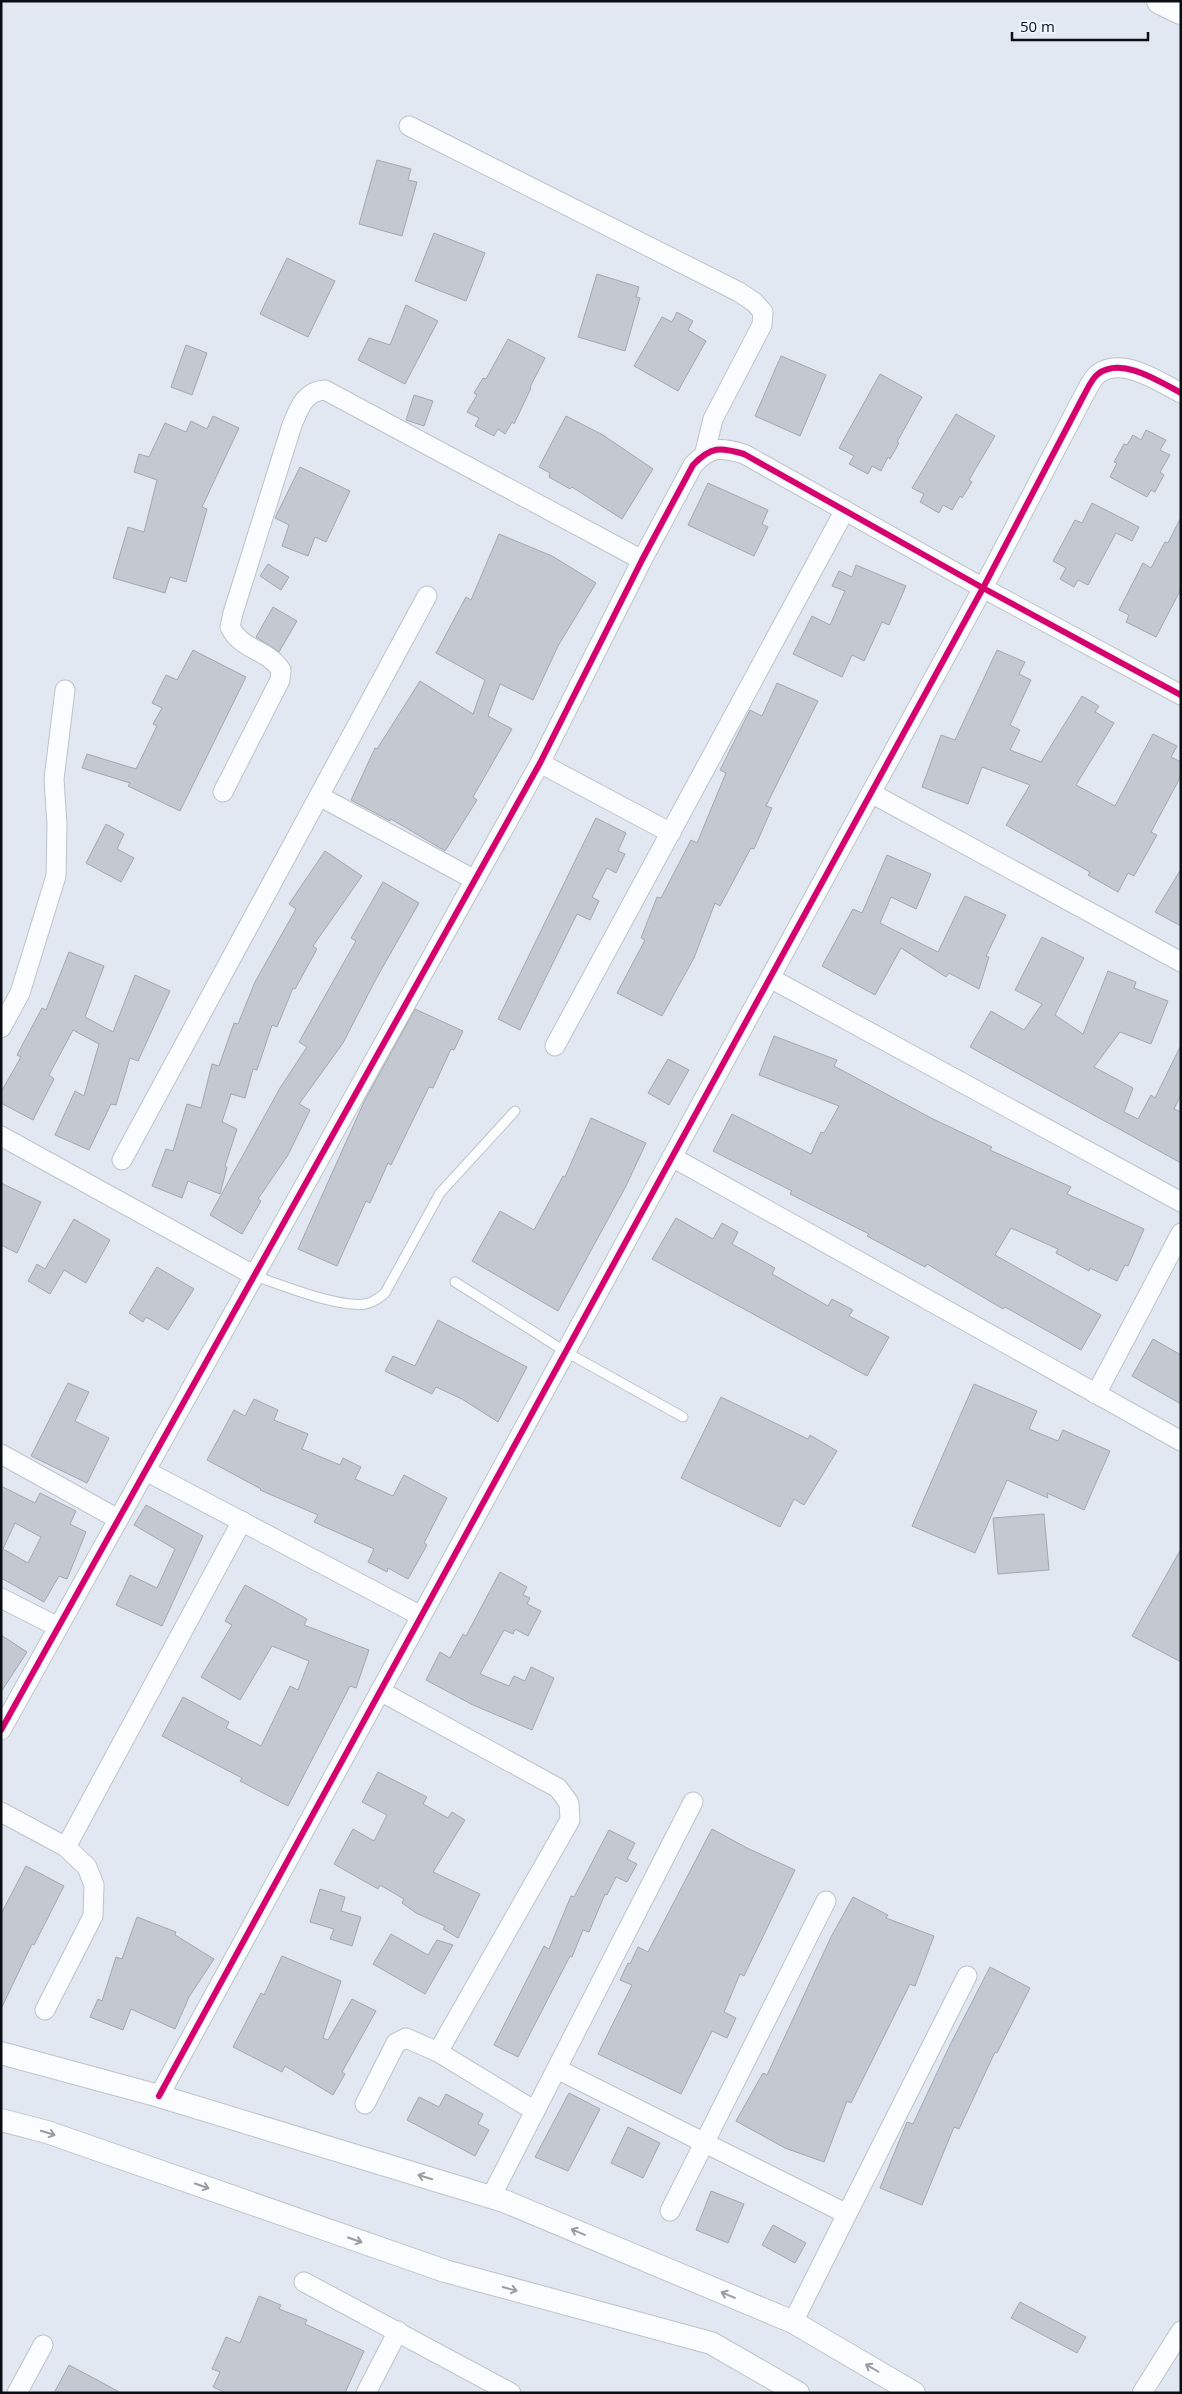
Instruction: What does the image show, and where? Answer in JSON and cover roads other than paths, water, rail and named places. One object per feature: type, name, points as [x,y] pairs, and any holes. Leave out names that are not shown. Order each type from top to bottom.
[{"type":"main road","points":[[1160,1],[1181,11]]},
{"type":"street","points":[[1,1730],[540,763],[642,560],[693,465],[705,452],[713,419],[762,325],[762,312],[754,302],[740,292],[410,126]]},
{"type":"street","points":[[159,2096],[983,588],[1083,397],[1098,374],[1116,367],[1142,372],[1181,393]]},
{"type":"street","points":[[223,792],[280,680],[281,670],[274,660],[236,639],[230,627],[292,426],[303,400],[315,390],[325,390],[642,560]]},
{"type":"street","points":[[705,452],[724,448],[744,454],[983,588],[1181,695]]},
{"type":"street","points":[[555,1046],[845,510]]},
{"type":"street","points":[[122,1160],[427,596]]},
{"type":"street","points":[[1,1028],[20,993],[56,876],[57,825],[54,779],[65,690]]},
{"type":"street","points":[[540,763],[671,832]]},
{"type":"street","points":[[871,793],[1181,962]]},
{"type":"street","points":[[319,796],[475,880]]},
{"type":"street","points":[[770,978],[1181,1202]]},
{"type":"street","points":[[1,1136],[255,1276]]},
{"type":"street","points":[[672,1157],[1181,1440]]},
{"type":"street","points":[[1096,1394],[1181,1233]]},
{"type":"street","points":[[1,1454],[118,1519]]},
{"type":"street","points":[[146,1471],[422,1616]]},
{"type":"street","points":[[66,1847],[242,1521]]},
{"type":"street","points":[[1,1598],[58,1627]]},
{"type":"street","points":[[380,1691],[558,1788],[569,1803],[570,1820],[438,2052]]},
{"type":"street","points":[[491,2197],[693,1802]]},
{"type":"street","points":[[1,1812],[66,1847],[87,1866],[94,1885],[95,1902],[93,1916],[45,2010]]},
{"type":"street","points":[[670,2210],[826,1901]]},
{"type":"street","points":[[793,2322],[967,1976]]},
{"type":"street","points":[[365,2104],[396,2043],[406,2038],[438,2052],[535,2111]]},
{"type":"street","points":[[1,2053],[159,2096],[504,2201],[793,2322],[914,2393]]},
{"type":"street","points":[[557,2068],[847,2214]]},
{"type":"street","points":[[1,2120],[56,2136],[445,2271],[711,2343],[798,2393]]},
{"type":"street","points":[[304,2282],[511,2393]]},
{"type":"street","points":[[1142,2393],[1181,2330]]},
{"type":"street","points":[[366,2393],[398,2332]]},
{"type":"street","points":[[17,2393],[43,2345]]},
{"type":"lane","points":[[255,1276],[349,1303],[365,1304],[377,1300],[385,1293],[440,1193],[515,1111]]},
{"type":"lane","points":[[455,1282],[566,1352],[683,1417]]}]
